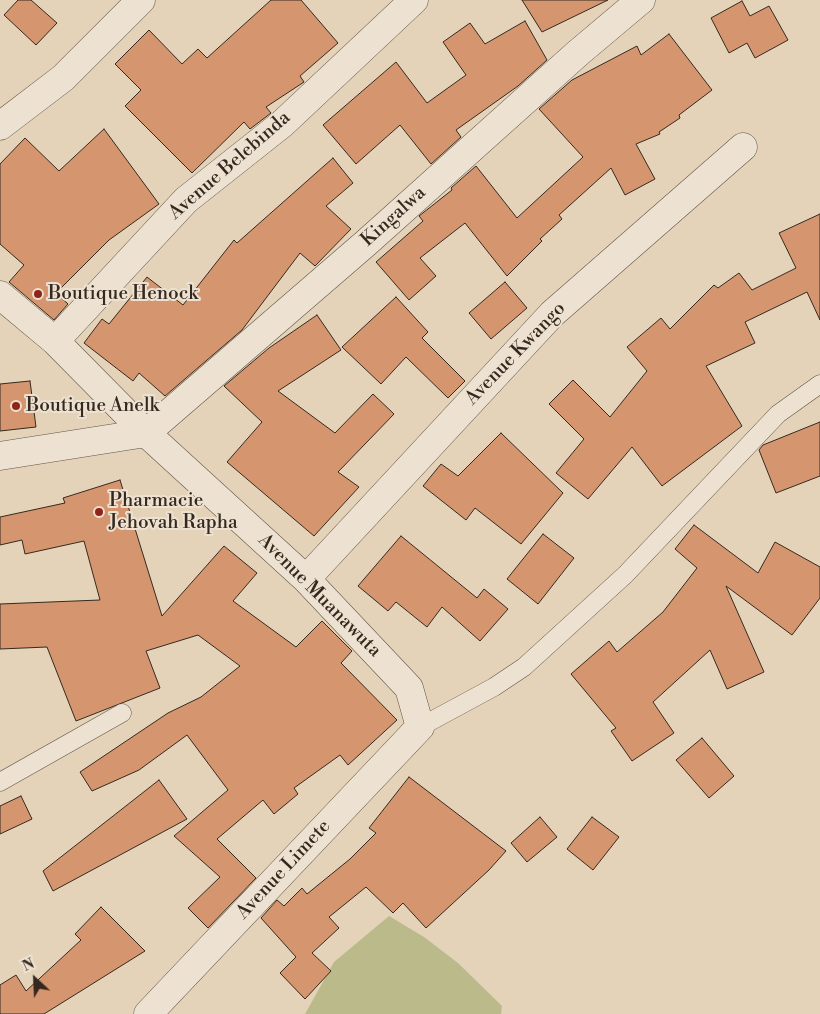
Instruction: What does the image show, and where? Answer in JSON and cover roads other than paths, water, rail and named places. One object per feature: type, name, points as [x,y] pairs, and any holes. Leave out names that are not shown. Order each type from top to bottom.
[{"type":"street","points":[[0,126],[63,78],[141,0]]},
{"type":"street","name":"Avenue Belebinda","points":[[55,341],[186,200],[282,124],[414,0]]},
{"type":"street","name":"Kingalwa","points":[[146,433],[366,243],[578,53],[641,0]]},
{"type":"street","name":"Avenue Kwango","points":[[306,579],[552,314],[742,147]]},
{"type":"street","name":"Avenue Muanawuta","points":[[0,295],[55,341],[146,433],[306,579],[409,688],[420,727]]},
{"type":"street","points":[[0,456],[146,433]]},
{"type":"street","name":"Avenue Limete","points":[[148,1014],[420,727]]},
{"type":"lane","points":[[420,727],[494,687],[524,667],[625,575],[778,414],[820,384]]},
{"type":"lane","points":[[0,782],[122,713]]},
{"type":"place","name":"Boutique Henock","points":[[38,294]]},
{"type":"place","name":"Boutique Anelk","points":[[16,406]]},
{"type":"place","name":"Pharmacie Jehovah Rapha","points":[[99,512]]}]
